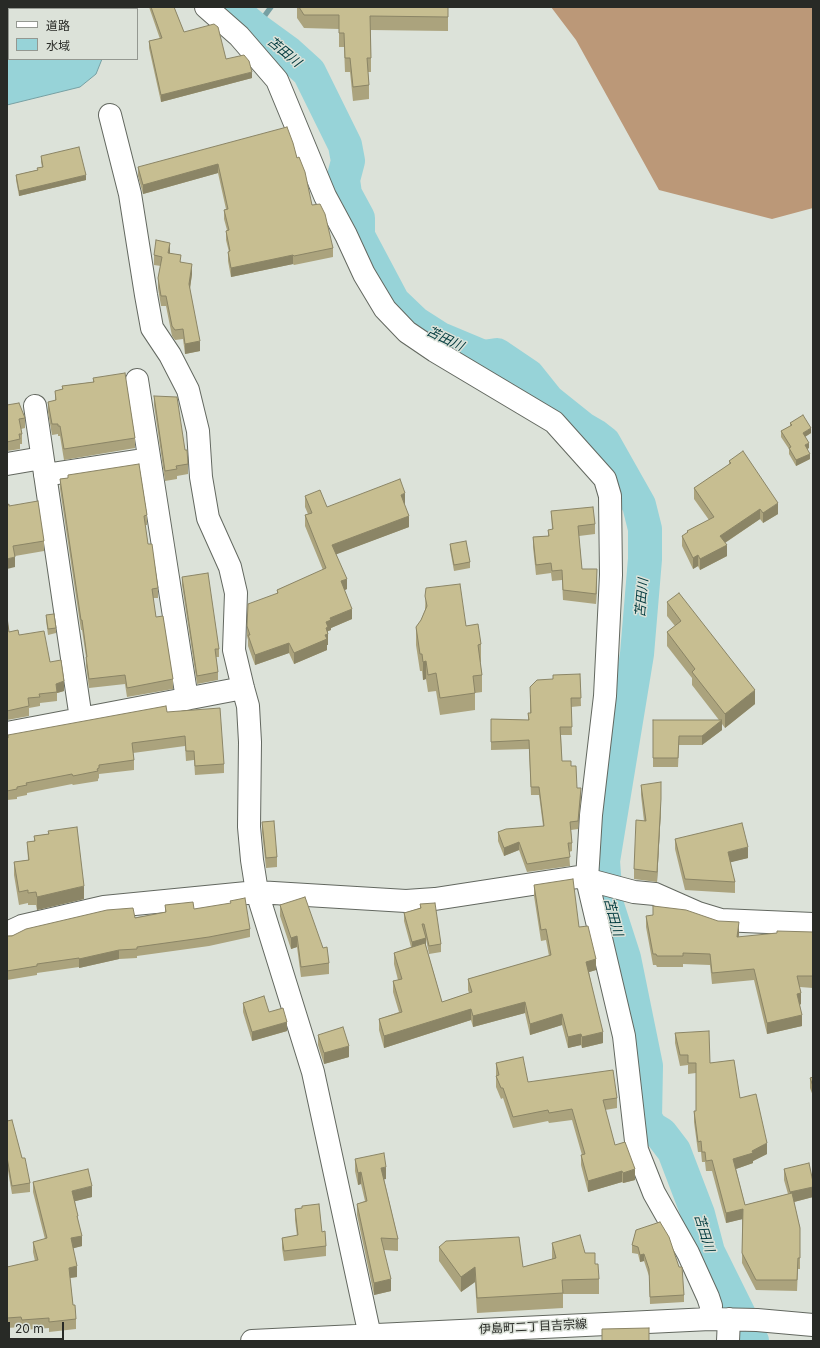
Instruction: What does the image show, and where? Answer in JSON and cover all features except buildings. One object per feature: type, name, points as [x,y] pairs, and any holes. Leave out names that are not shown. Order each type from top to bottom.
[{"type":"street","points":[[206,7],[239,36],[268,68],[276,80],[325,196],[346,235],[364,274],[385,309],[407,332],[435,351],[554,422],[605,479],[610,496],[611,582],[605,696],[591,815],[589,891],[624,1036],[637,1150],[654,1193],[688,1253],[711,1306],[720,1319],[728,1341]]},
{"type":"street","points":[[110,115],[130,194],[152,328],[170,355],[188,390],[198,431],[201,477],[208,518],[230,567],[236,593],[234,650],[248,706],[250,742],[250,827],[252,860],[257,892],[313,1072],[370,1336]]},
{"type":"street","points":[[137,380],[187,699]]},
{"type":"street","points":[[35,406],[82,719]]},
{"type":"street","points":[[7,464],[43,467],[149,459]]},
{"type":"street","points":[[7,733],[243,688]]},
{"type":"street","points":[[7,933],[22,926],[104,907],[257,892],[406,901],[435,899],[578,877],[623,890],[654,894],[698,913],[721,920],[813,924]]},
{"type":"street","name":"伊島町二丁目吉宗線","points":[[252,1341],[720,1319],[813,1324]]},
{"type":"shaded area","points":[[551,7],[813,7],[813,208],[772,219],[659,190],[576,40]]},
{"type":"water","points":[[7,7],[94,7],[8,8],[8,60],[102,60],[96,74],[80,87],[7,105]]},
{"type":"waterway","name":"苫田川","points":[[229,7],[255,29],[288,53],[309,72],[345,145],[348,161],[343,180],[345,194],[358,218],[358,236],[393,302],[415,323],[440,339],[483,357],[497,355],[528,376],[548,401],[583,429],[604,443],[639,505],[645,529],[645,559],[637,654],[603,861],[606,902],[624,958],[646,1066],[645,1118],[651,1128],[661,1134],[674,1151],[698,1214],[708,1252],[752,1341]]},
{"type":"waterway","points":[[255,29],[271,7]]}]
